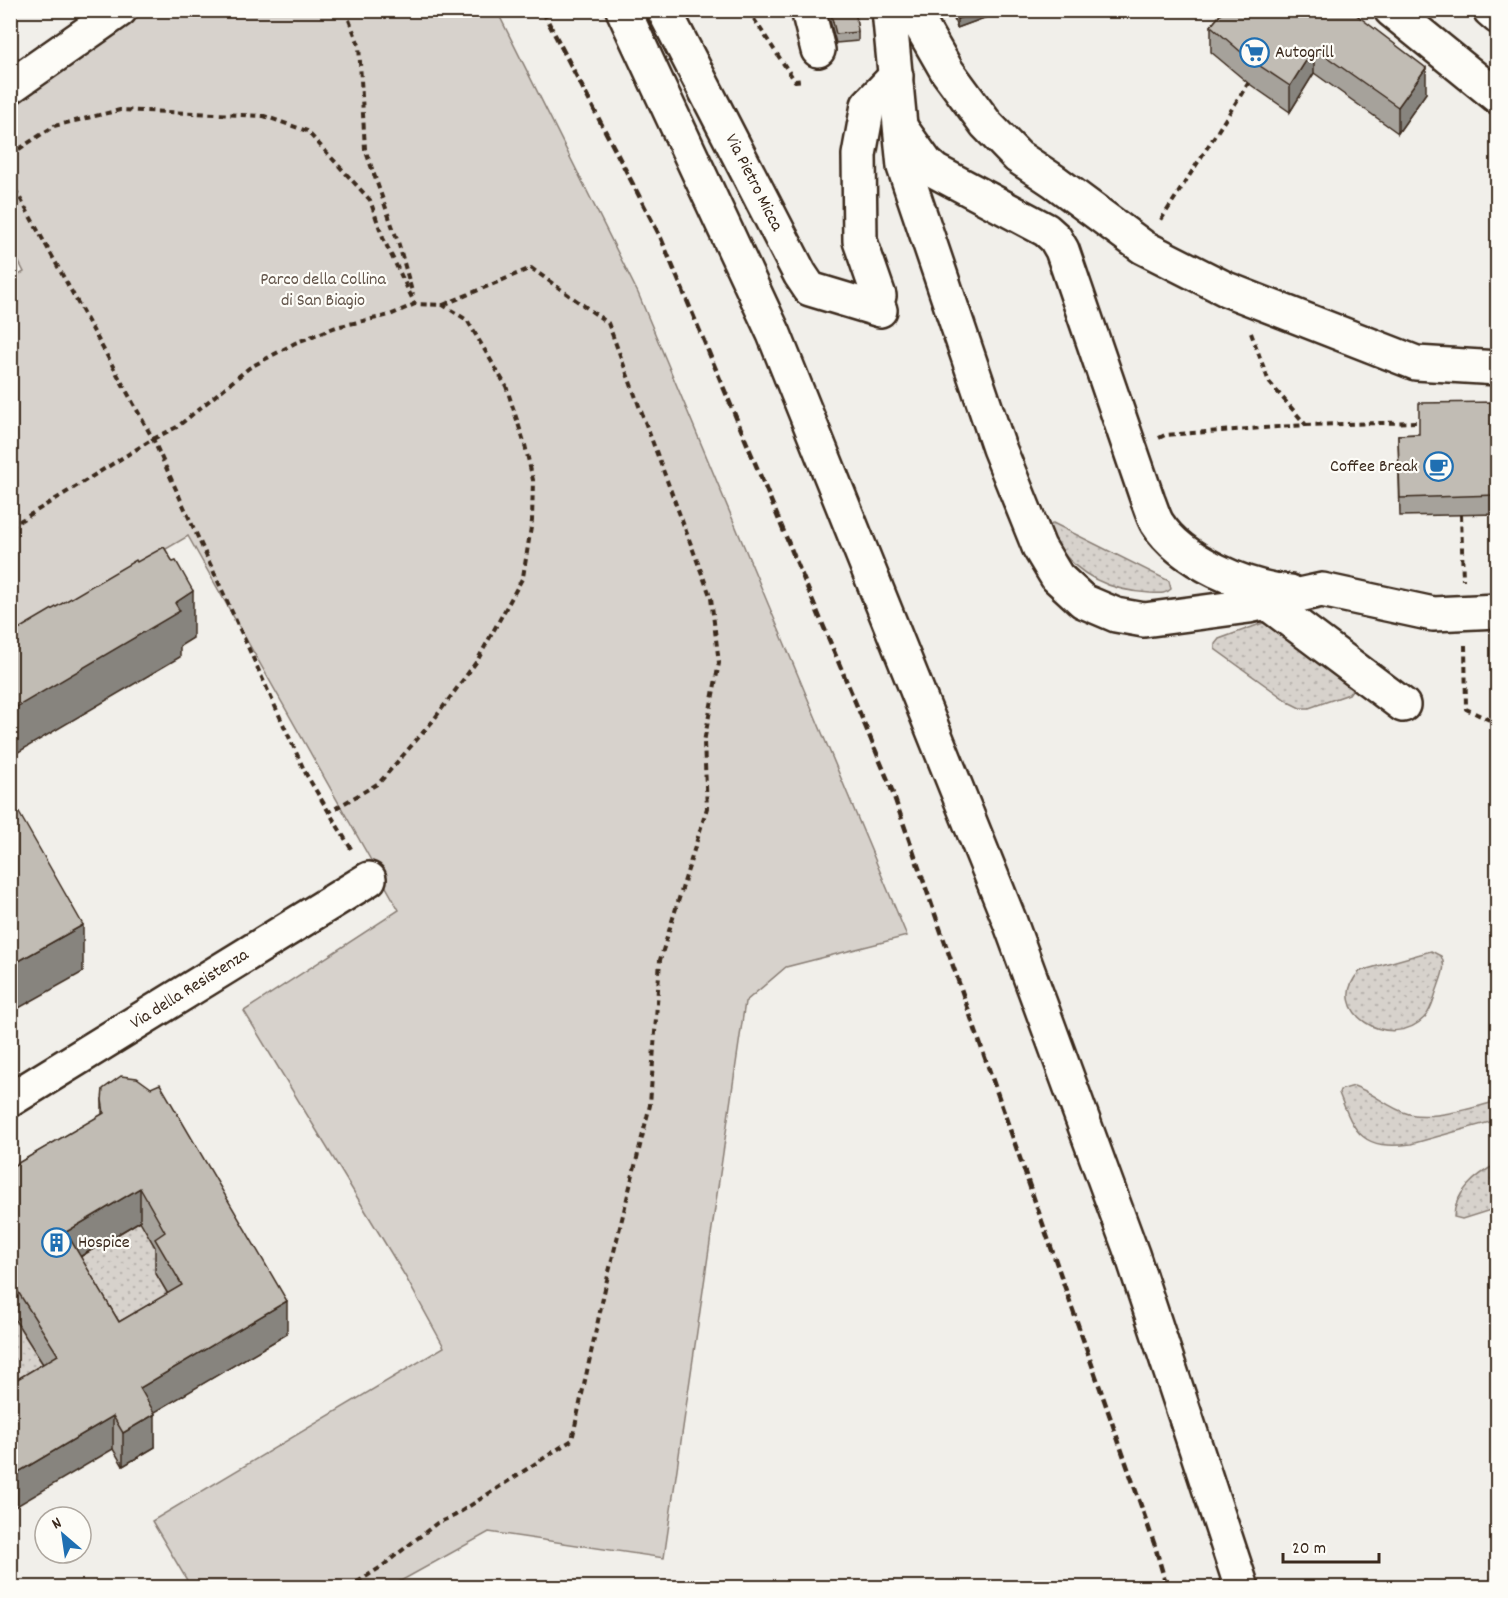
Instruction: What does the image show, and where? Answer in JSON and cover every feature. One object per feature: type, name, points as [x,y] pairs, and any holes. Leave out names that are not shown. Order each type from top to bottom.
[{"type":"main road","points":[[10,87],[120,10]]},
{"type":"main road","points":[[622,10],[774,334],[1006,911],[1132,1254],[1242,1587]]},
{"type":"main road","name":"Via Pietro Micca","points":[[664,10],[800,274],[810,289],[879,303],[860,242],[859,155],[868,105],[896,76]]},
{"type":"main road","points":[[808,10],[818,50]]},
{"type":"main road","points":[[889,10],[904,167],[999,448],[1039,547],[1057,578],[1083,602],[1116,615],[1144,620],[1266,602],[1322,590],[1433,614],[1497,611]]},
{"type":"main road","points":[[912,10],[947,71],[986,124],[1018,157],[1143,247],[1226,289],[1416,363],[1497,368]]},
{"type":"main road","points":[[1391,10],[1497,97]]},
{"type":"main road","points":[[1490,10],[1497,17]]},
{"type":"main road","points":[[900,126],[926,163],[935,171],[1046,230],[1055,238],[1065,258],[1157,522],[1172,540],[1218,572],[1268,589],[1306,594]]},
{"type":"main road","points":[[1266,602],[1403,705]]},
{"type":"main road","name":"Via della Resistenza","points":[[10,1101],[326,894],[369,879]]},
{"type":"path","points":[[345,10],[359,45],[365,148],[399,245],[416,304]]},
{"type":"path","points":[[1143,247],[1255,74]]},
{"type":"path","points":[[10,155],[54,126],[120,110],[213,112],[264,116],[307,131],[370,200],[383,238],[416,304]]},
{"type":"path","points":[[10,180],[153,439],[306,774],[369,879]]},
{"type":"path","points":[[10,527],[153,439],[177,427],[249,368],[296,343],[336,327],[390,315],[416,304],[443,305],[531,268],[608,323],[711,598],[719,663],[704,742],[707,808],[660,960],[650,1105],[606,1284],[572,1440],[454,1516],[437,1523],[381,1567],[348,1587]]},
{"type":"path","points":[[329,812],[379,783],[432,722],[477,661],[523,577],[532,521],[533,480],[525,445],[506,386],[467,320],[443,305]]},
{"type":"path","points":[[1249,327],[1269,382],[1305,425]]},
{"type":"path","points":[[1130,449],[1165,435],[1305,425],[1419,422]]},
{"type":"green space","name":"Parco della Collina di San Biagio","points":[[101,11],[497,11],[638,293],[907,936],[786,967],[745,1002],[664,1558],[489,1532],[390,1587],[191,1587],[152,1521],[444,1347],[405,1276],[244,1011],[399,910],[188,536],[11,640],[10,280],[24,272],[11,247],[11,79]]},
{"type":"green space","points":[[1053,523],[1169,581],[1171,589],[1161,593],[1136,592],[1098,581],[1076,567],[1058,546],[1050,531]]},
{"type":"green space","points":[[1263,623],[1268,624],[1351,685],[1352,690],[1349,694],[1309,708],[1300,708],[1215,649],[1215,644],[1219,639]]},
{"type":"green space","points":[[1431,951],[1441,956],[1443,968],[1433,1003],[1425,1017],[1411,1027],[1395,1031],[1379,1029],[1355,1013],[1349,1000],[1350,986],[1360,971]]},
{"type":"green space","points":[[1354,1086],[1409,1114],[1430,1115],[1453,1112],[1497,1101],[1497,1120],[1411,1144],[1371,1142],[1356,1129],[1350,1120],[1339,1093],[1340,1090]]},
{"type":"green space","points":[[1497,1164],[1497,1208],[1462,1219],[1454,1217],[1462,1192],[1482,1173]]},
{"type":"green space","points":[[140,1221],[165,1265],[155,1272],[182,1318],[119,1355],[66,1265]]},
{"type":"green space","points":[[10,1312],[58,1388],[10,1404]]},
{"type":"building","points":[[830,10],[855,10],[858,32],[836,34]]},
{"type":"building","points":[[954,10],[981,10],[957,19]]},
{"type":"building","points":[[1224,10],[1350,10],[1426,68],[1398,107],[1314,48],[1290,86],[1248,58],[1211,26]]},
{"type":"building","points":[[1497,402],[1497,495],[1400,498],[1398,435],[1419,434],[1419,403]]},
{"type":"building","points":[[164,547],[173,562],[176,561],[193,591],[175,603],[180,611],[10,711],[10,634],[136,560],[137,562]]},
{"type":"building","points":[[10,797],[83,925],[10,966]]},
{"type":"building","points":[[121,1076],[137,1078],[151,1088],[160,1084],[287,1301],[140,1388],[155,1414],[123,1433],[113,1416],[10,1477],[10,1371],[16,1380],[58,1355],[10,1279],[10,1163],[15,1165],[104,1113],[103,1089]],"holes":[[[140,1188],[165,1232],[155,1239],[182,1285],[119,1322],[66,1232]]]},
{"type":"railway","points":[[542,10],[660,236],[890,785],[1155,1546],[1167,1588]]},
{"type":"place","name":"Autogrill","points":[[1254,53]]},
{"type":"place","name":"Coffee Break","points":[[1439,467]]},
{"type":"place","name":"Hospice","points":[[57,1243]]}]
